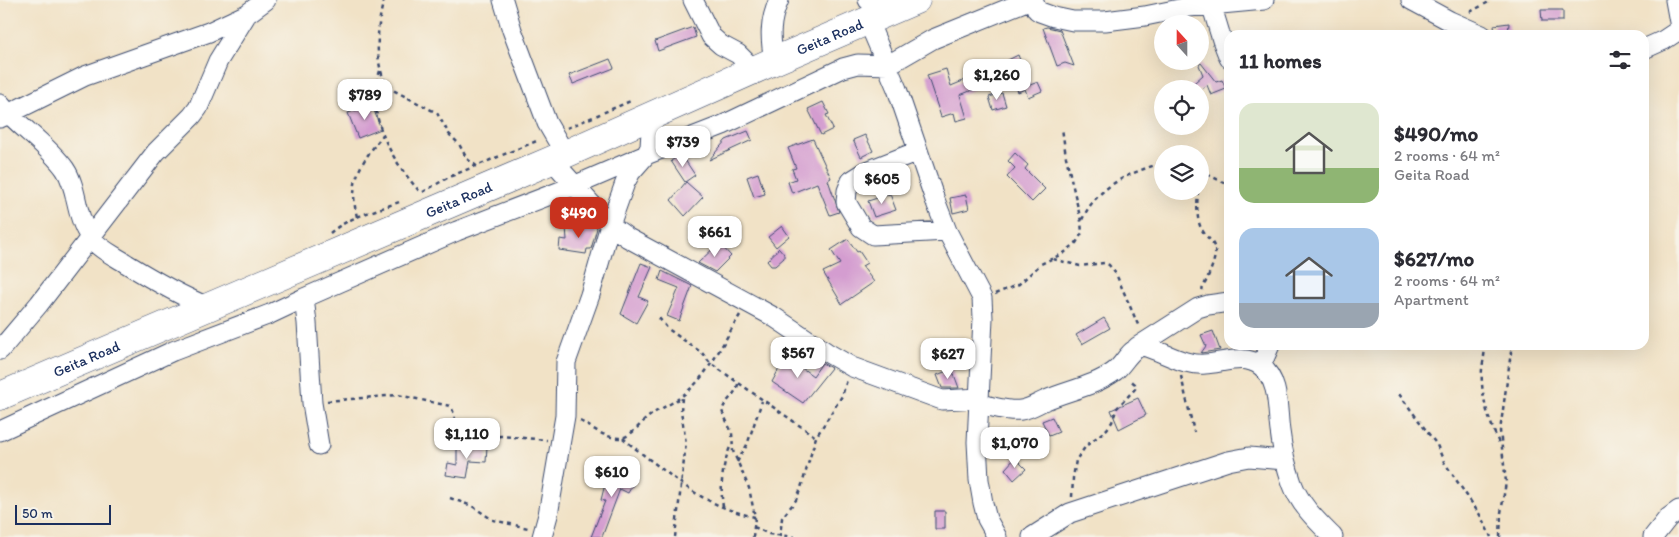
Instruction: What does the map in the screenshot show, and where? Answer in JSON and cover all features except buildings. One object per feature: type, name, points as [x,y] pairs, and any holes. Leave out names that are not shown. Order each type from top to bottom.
[{"type":"highway","name":"Geita Road","points":[[0,396],[317,260],[557,149],[652,115],[764,66],[875,11],[916,0]]},
{"type":"street","points":[[208,307],[176,293],[107,251],[90,237],[75,200],[73,183],[65,170],[34,136],[3,112],[85,76],[210,32],[248,14],[266,0]]},
{"type":"street","points":[[503,0],[512,30],[557,149],[576,185],[610,225],[652,252],[774,316],[826,352],[852,367],[942,400],[979,401],[1020,410],[1107,377],[1117,370],[1132,351],[1190,313],[1208,305],[1224,303]]},
{"type":"street","points":[[693,0],[711,36],[738,54],[764,66],[772,20],[779,0]]},
{"type":"street","points":[[0,431],[164,355],[270,314],[457,231],[723,125],[843,68],[858,64],[888,65],[933,39],[1031,0],[1040,12],[1073,21],[1105,21],[1211,4],[1264,0]]},
{"type":"street","points":[[1411,0],[1471,30]]},
{"type":"street","points":[[1675,0],[1679,22]]},
{"type":"street","points":[[1211,4],[1224,45]]},
{"type":"street","points":[[875,11],[888,65],[947,231],[982,298],[983,318],[977,442],[979,480],[987,519],[996,537]]},
{"type":"street","points":[[0,350],[40,304],[156,152],[198,108],[218,61],[248,14]]},
{"type":"street","points":[[1649,47],[1679,30]]},
{"type":"street","points":[[543,535],[561,441],[566,362],[590,295],[610,225],[631,172],[646,155],[650,147],[652,115]]},
{"type":"street","points":[[918,151],[867,171],[851,181],[847,191],[846,202],[860,226],[873,235],[947,231]]},
{"type":"street","points":[[304,298],[312,403],[319,445]]},
{"type":"street","points":[[1141,345],[1180,360],[1204,364],[1240,360],[1249,361],[1261,366],[1268,376],[1276,395],[1285,460],[1293,485],[1307,512],[1333,537]]},
{"type":"street","points":[[1261,366],[1268,350]]},
{"type":"street","points":[[1032,537],[1070,513],[1228,461],[1249,456],[1285,460]]},
{"type":"street","points":[[1653,537],[1668,518],[1679,510]]},
{"type":"path","points":[[384,0],[378,23],[380,70],[375,86],[374,102],[383,134],[401,169],[421,194],[442,180],[478,166],[557,149]]},
{"type":"path","points":[[380,70],[386,84],[391,89],[437,113],[449,134],[460,144],[467,159],[478,166]]},
{"type":"path","points":[[982,298],[1019,284],[1041,264],[1053,259],[1076,243],[1082,233],[1081,221],[1066,158],[1062,128]]},
{"type":"path","points":[[357,217],[354,194],[357,172],[363,160],[383,134]]},
{"type":"path","points":[[1081,221],[1092,202],[1112,184],[1154,166]]},
{"type":"path","points":[[1209,175],[1224,183]]},
{"type":"path","points":[[317,260],[322,241],[336,227],[357,217],[404,200]]},
{"type":"path","points":[[1190,313],[1202,291],[1215,254],[1214,245],[1202,230],[1200,224],[1198,200]]},
{"type":"path","points":[[1053,259],[1080,266],[1104,263],[1109,265],[1116,274],[1141,345]]},
{"type":"path","points":[[623,438],[660,408],[682,396],[695,384],[748,302]]},
{"type":"path","points":[[658,318],[668,329],[702,353],[710,363],[816,438]]},
{"type":"path","points":[[1484,350],[1482,370],[1483,388],[1492,426],[1501,447],[1506,467],[1500,537]]},
{"type":"path","points":[[1501,447],[1500,431],[1511,350]]},
{"type":"path","points":[[1180,360],[1183,390],[1194,432]]},
{"type":"path","points":[[780,536],[782,518],[796,500],[816,438],[842,396],[852,367]]},
{"type":"path","points":[[1070,513],[1076,460],[1086,446],[1107,429],[1112,422],[1117,408],[1135,389],[1133,382],[1117,370]]},
{"type":"path","points":[[738,384],[735,392],[723,406],[722,411],[730,426],[733,451],[750,488],[755,517],[753,537]]},
{"type":"path","points":[[1399,394],[1433,438],[1444,462],[1480,516],[1491,537]]},
{"type":"path","points":[[312,403],[398,395],[450,406],[455,416],[457,430],[469,436],[511,436],[561,441]]},
{"type":"path","points":[[675,537],[686,443],[681,412],[682,396]]},
{"type":"path","points":[[737,462],[747,445],[762,401]]},
{"type":"path","points":[[564,416],[582,421],[598,431],[611,436],[623,438],[703,499],[755,517]]},
{"type":"path","points":[[723,507],[721,487],[725,463],[732,443]]},
{"type":"path","points":[[450,498],[472,506],[493,520],[543,535]]},
{"type":"path","points":[[754,527],[780,536],[794,537]]}]
